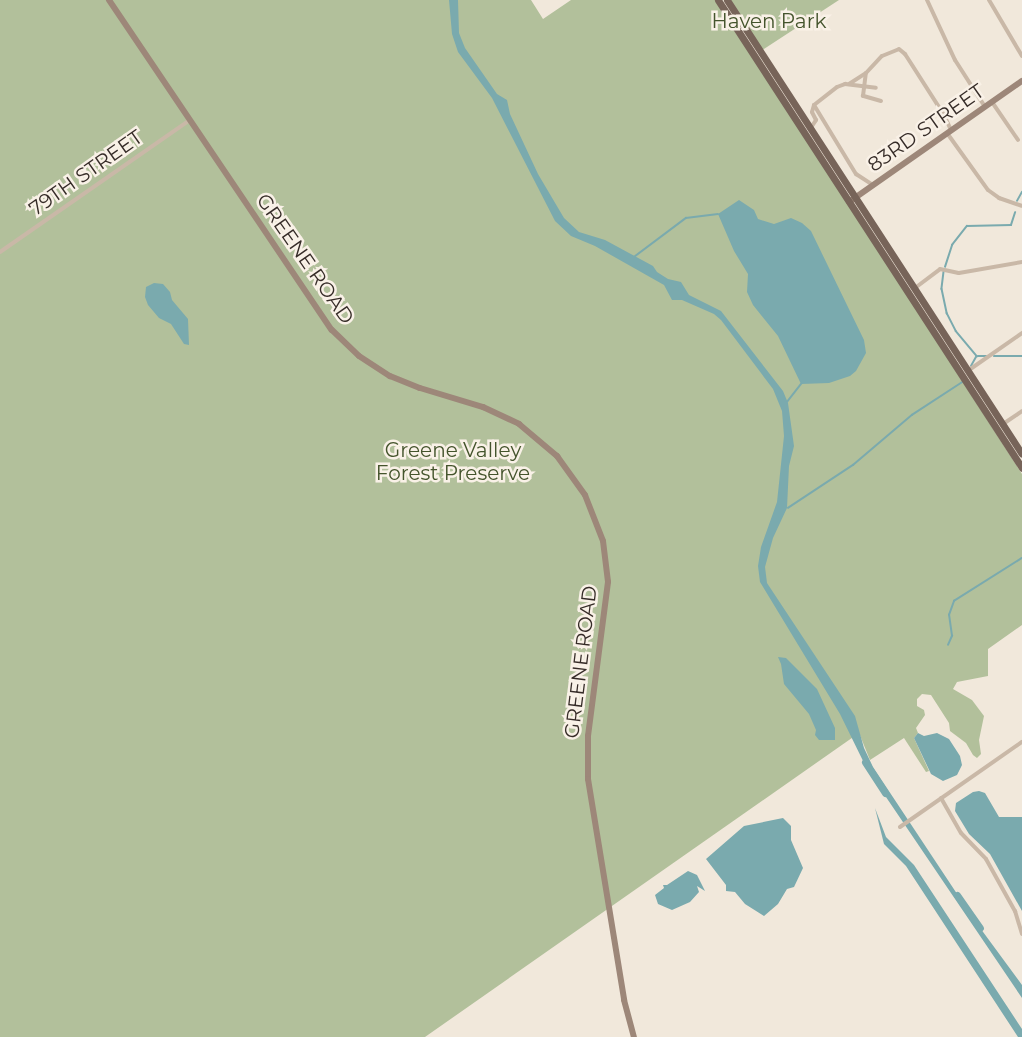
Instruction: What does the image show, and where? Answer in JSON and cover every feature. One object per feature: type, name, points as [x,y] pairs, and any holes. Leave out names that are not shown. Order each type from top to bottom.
[{"type":"main road","points":[[718,0],[1001,426],[1022,454]]},
{"type":"main road","points":[[727,0],[810,129],[851,200],[914,288],[968,371],[1001,426],[1022,468]]},
{"type":"street","name":"GREENE ROAD","points":[[109,0],[318,314],[345,344],[369,363],[397,379],[483,406],[519,424],[557,456],[573,476],[590,504],[603,541],[608,589],[588,736],[588,779],[624,1000],[634,1037]]},
{"type":"street","points":[[927,0],[955,60],[985,107]]},
{"type":"street","points":[[988,0],[1022,56]]},
{"type":"street","points":[[810,129],[816,120],[812,112],[814,105],[837,87],[849,84],[866,73],[882,56],[894,49],[902,51],[943,112],[949,132],[988,190],[999,198],[1022,206]]},
{"type":"street","points":[[866,73],[862,96],[881,101]]},
{"type":"street","name":"83RD STREET","points":[[851,200],[1022,81]]},
{"type":"street","points":[[849,84],[876,88]]},
{"type":"street","points":[[992,102],[1018,140]]},
{"type":"street","points":[[814,105],[856,174],[873,185]]},
{"type":"street","name":"79TH STREET","points":[[0,252],[190,120]]},
{"type":"street","points":[[914,288],[940,269],[958,273],[1022,261]]},
{"type":"street","points":[[968,371],[1022,333]]},
{"type":"street","points":[[1001,426],[1022,411]]},
{"type":"street","points":[[900,827],[1022,742]]},
{"type":"street","points":[[941,798],[961,833],[986,859],[1015,910],[1022,934]]},
{"type":"green space","name":"Greene Valley Forest Preserve","points":[[0,0],[531,0],[543,19],[571,0],[717,0],[1022,474],[1022,625],[988,649],[988,676],[957,682],[953,689],[972,700],[984,716],[979,740],[981,754],[977,758],[973,755],[966,743],[950,731],[949,723],[931,695],[922,694],[917,699],[917,706],[924,710],[925,715],[916,728],[918,733],[914,738],[929,771],[926,772],[904,738],[870,760],[859,733],[425,1037],[0,1037]]},
{"type":"green space","name":"Haven Park","points":[[730,0],[839,0],[761,51]]},
{"type":"water","points":[[449,0],[458,0],[459,33],[465,48],[497,94],[507,100],[510,114],[538,174],[564,218],[579,232],[605,240],[653,266],[657,272],[668,279],[681,282],[689,295],[721,311],[783,391],[788,403],[794,446],[789,466],[787,508],[773,538],[765,567],[767,583],[855,716],[864,748],[873,767],[975,921],[1022,985],[1022,998],[867,769],[840,714],[760,582],[758,566],[761,547],[777,502],[784,436],[782,411],[773,389],[714,314],[682,300],[672,300],[664,285],[595,246],[571,236],[555,221],[492,98],[458,52],[452,34]]},
{"type":"water","points":[[739,200],[754,210],[758,219],[774,224],[791,218],[802,223],[811,231],[864,340],[866,353],[856,371],[850,376],[829,383],[801,384],[778,336],[753,305],[747,292],[748,274],[734,251],[718,214]]},
{"type":"water","points":[[154,283],[163,284],[170,292],[172,300],[188,319],[189,345],[184,344],[171,324],[159,318],[148,305],[145,297],[146,287]]},
{"type":"water","points":[[778,657],[786,658],[817,689],[835,728],[835,740],[819,740],[815,735],[816,730],[809,714],[784,684]]},
{"type":"water","points":[[918,733],[924,736],[937,733],[949,739],[960,756],[962,765],[957,775],[943,781],[931,774],[914,738]]},
{"type":"water","points":[[973,792],[985,793],[999,817],[1022,817],[1022,911],[990,854],[969,834],[955,811],[956,803]]},
{"type":"water","points":[[875,808],[886,837],[914,865],[1022,1029],[1022,1037],[1018,1037],[906,866],[884,844]]},
{"type":"water","points":[[783,818],[791,826],[791,840],[803,868],[794,887],[787,889],[778,904],[764,916],[745,904],[735,892],[726,891],[726,885],[706,859],[744,826]]},
{"type":"water","points":[[688,871],[697,875],[705,891],[697,886],[699,892],[690,902],[672,910],[658,904],[655,895],[664,888],[663,885],[667,885]]},
{"type":"waterway","points":[[1017,201],[1022,192]]},
{"type":"waterway","points":[[945,267],[952,245],[967,226],[1011,225],[1015,213]]},
{"type":"waterway","points":[[634,257],[686,218],[718,214]]},
{"type":"waterway","points":[[944,272],[942,289],[947,313],[956,331],[977,356]]},
{"type":"waterway","points":[[978,356],[986,356]]},
{"type":"waterway","points":[[994,356],[1022,356]]},
{"type":"waterway","points":[[971,366],[976,357]]},
{"type":"waterway","points":[[788,508],[853,465],[912,415],[964,381]]},
{"type":"waterway","points":[[787,402],[801,384]]},
{"type":"waterway","points":[[948,645],[952,636],[949,615],[954,601],[1022,558]]},
{"type":"waterway","points":[[865,762],[885,793]]},
{"type":"waterway","points":[[957,895],[980,928]]}]
